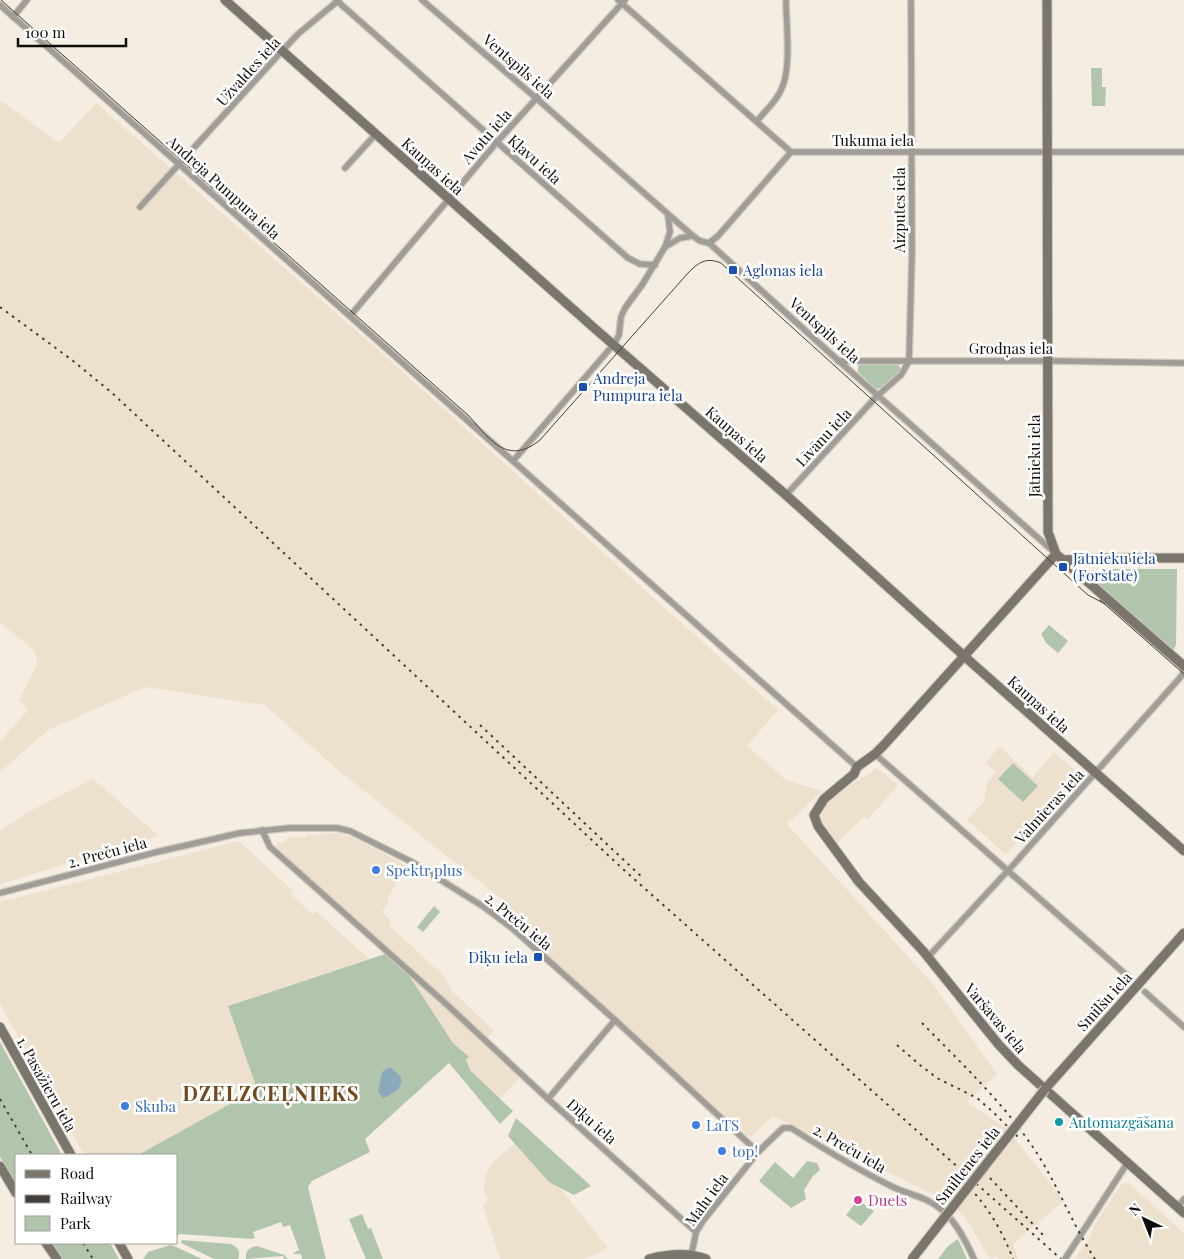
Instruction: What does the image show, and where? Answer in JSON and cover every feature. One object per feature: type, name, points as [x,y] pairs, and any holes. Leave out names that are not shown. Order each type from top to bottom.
[{"type":"street","points":[[13,17],[27,0]]},
{"type":"street","name":"Kauņas iela","points":[[225,0],[786,495],[1184,851]]},
{"type":"street","name":"Užvaldes iela","points":[[140,207],[298,34],[338,0]]},
{"type":"street","name":"Kļavu iela","points":[[338,0],[628,258],[640,264],[655,265]]},
{"type":"street","name":"Ventspils iela","points":[[422,0],[668,215],[700,241],[710,243],[877,396],[1184,667]]},
{"type":"street","points":[[757,121],[775,99],[784,84],[787,67],[786,0]]},
{"type":"street","name":"Aizputes iela","points":[[908,361],[912,254],[911,0]]},
{"type":"street","name":"Jātnieku iela","points":[[1047,0],[1048,532],[1056,554]]},
{"type":"street","points":[[622,1],[791,152],[710,243]]},
{"type":"street","name":"Avotu iela","points":[[350,316],[497,142],[622,1]]},
{"type":"street","name":"Andreja Pumpura iela","points":[[0,5],[857,767]]},
{"type":"street","points":[[345,168],[376,134]]},
{"type":"street","name":"Tukuma iela","points":[[791,152],[1184,152]]},
{"type":"street","points":[[513,461],[614,344],[619,335],[621,317],[625,308],[655,265],[665,246],[670,232],[668,215]]},
{"type":"street","points":[[665,246],[680,238],[693,236]]},
{"type":"street","name":"Grodņas iela","points":[[838,361],[1184,363]]},
{"type":"street","name":"Līvānu iela","points":[[786,495],[877,396],[901,375],[908,361]]},
{"type":"street","points":[[857,767],[875,754],[1056,554]]},
{"type":"street","points":[[1063,560],[1184,558]]},
{"type":"street","name":"Valmieras iela","points":[[928,957],[1178,680],[1183,674],[1184,667]]},
{"type":"street","points":[[875,754],[1131,979]]},
{"type":"street","name":"Varšavas iela","points":[[857,767],[854,774],[824,799],[814,815],[818,826],[859,882],[928,957],[999,1045],[1018,1065],[1128,1162],[1182,1206]]},
{"type":"street","name":"2. Preču iela","points":[[0,894],[157,852],[262,830],[337,828],[350,831],[394,852],[484,907],[512,928],[758,1152],[783,1128],[791,1128],[849,1165],[898,1189],[920,1196],[943,1211],[954,1222],[974,1259]]},
{"type":"street","points":[[262,830],[270,847],[444,1002],[548,1099]]},
{"type":"street","name":"Smilšu iela","points":[[1045,1089],[1184,933]]},
{"type":"street","points":[[1145,992],[1184,1027]]},
{"type":"street","name":"Dīķu iela","points":[[615,1020],[548,1099],[696,1232]]},
{"type":"street","name":"1. Pasažieru iela","points":[[0,1027],[70,1154]]},
{"type":"street","name":"Smiltenes iela","points":[[912,1259],[1045,1089]]},
{"type":"street","name":"Malu iela","points":[[691,1257],[696,1232],[758,1152]]},
{"type":"street","points":[[1065,1259],[1128,1162]]},
{"type":"street","points":[[0,1166],[15,1191]]},
{"type":"street","points":[[47,1244],[57,1259]]},
{"type":"street","points":[[120,1244],[128,1259]]},
{"type":"street","points":[[649,1259],[666,1254],[706,1259]]},
{"type":"shaded area","points":[[0,100],[59,143],[96,103],[385,356],[778,710],[747,746],[786,780],[822,791],[787,824],[932,983],[997,1074],[967,1102],[1007,1129],[1064,1201],[1013,1244],[1018,1259],[998,1259],[997,1256],[990,1259],[963,1214],[941,1198],[773,1116],[750,1138],[549,958],[499,897],[340,772],[265,705],[145,687],[48,730],[0,772],[0,742],[28,710],[19,700],[37,664],[35,651],[0,623]]},
{"type":"shaded area","points":[[999,746],[1033,777],[1054,752],[1079,774],[1006,855],[967,820],[984,801],[988,781],[996,772],[986,763]]},
{"type":"shaded area","points":[[877,768],[898,785],[868,819],[864,817],[837,843],[822,822],[825,807],[837,794]]},
{"type":"shaded area","points":[[93,779],[159,836],[0,884],[0,831],[28,812]]},
{"type":"shaded area","points":[[337,833],[355,838],[407,866],[387,899],[389,901],[382,912],[390,919],[390,926],[444,976],[453,992],[494,1030],[483,1044],[520,1077],[500,1099],[470,1070],[466,1059],[469,1057],[453,1043],[408,974],[271,851],[279,842],[282,844],[293,836],[304,838],[309,834],[311,836]]},
{"type":"shaded area","points":[[239,841],[293,891],[291,894],[312,914],[316,911],[369,959],[228,1006],[257,1089],[140,1154],[83,1154],[0,1004],[0,902]]},
{"type":"shaded area","points":[[520,1139],[607,1246],[606,1250],[583,1259],[500,1259],[483,1205],[488,1200],[484,1191],[484,1183],[492,1163]]},
{"type":"shaded area","points":[[1130,1184],[1184,1233],[1184,1259],[1075,1259],[1090,1238],[1094,1226],[1121,1185]]},
{"type":"green space","points":[[1091,68],[1102,68],[1102,87],[1106,87],[1105,106],[1092,106]]},
{"type":"green space","points":[[862,364],[898,364],[901,370],[883,387],[876,389],[858,372],[858,366]]},
{"type":"green space","points":[[1106,569],[1177,569],[1176,645],[1174,649],[1170,649],[1095,582]]},
{"type":"green space","points":[[1049,625],[1068,641],[1058,653],[1046,643],[1041,634]]},
{"type":"green space","points":[[1013,763],[1038,786],[1023,802],[998,779]]},
{"type":"green space","points":[[434,906],[440,912],[423,932],[417,927]]},
{"type":"green space","points":[[385,954],[408,974],[453,1043],[469,1057],[466,1060],[470,1070],[513,1111],[500,1124],[449,1063],[365,1139],[370,1152],[312,1181],[308,1187],[326,1259],[302,1259],[301,1254],[293,1253],[299,1250],[290,1225],[283,1227],[281,1222],[253,1232],[255,1238],[252,1239],[178,1235],[178,1154],[140,1154],[257,1089],[228,1006]]},
{"type":"green space","points":[[0,1042],[61,1154],[15,1154],[15,1182],[0,1157]]},
{"type":"green space","points":[[516,1118],[591,1186],[574,1195],[549,1182],[508,1136]]},
{"type":"green space","points":[[807,1161],[817,1163],[820,1170],[813,1176],[804,1190],[806,1199],[791,1208],[759,1181],[775,1162],[793,1178]]},
{"type":"green space","points":[[858,1200],[874,1211],[861,1226],[846,1215]]},
{"type":"green space","points":[[362,1214],[368,1229],[371,1228],[383,1259],[366,1259],[349,1219]]},
{"type":"green space","points":[[958,1239],[967,1259],[938,1259],[948,1246]]},
{"type":"green space","points":[[182,1240],[231,1244],[238,1250],[239,1256],[238,1259],[214,1259],[181,1243]]},
{"type":"green space","points":[[52,1244],[111,1244],[119,1259],[62,1259]]},
{"type":"green space","points":[[170,1245],[202,1259],[143,1259],[148,1252]]},
{"type":"green space","points":[[257,1246],[284,1255],[288,1259],[284,1259],[283,1256],[246,1259],[248,1250]]},
{"type":"water","points":[[390,1067],[400,1076],[401,1083],[400,1087],[394,1092],[383,1098],[378,1091],[382,1072]]},
{"type":"tram line","points":[[1,0],[469,416],[484,434],[500,447],[518,451],[540,440],[688,273],[703,262],[716,261],[721,263],[1088,595],[1105,604]]},
{"type":"tram line","points":[[1100,600],[1184,674]]},
{"type":"railway","points":[[0,307],[72,360],[111,392],[624,870],[1061,1259]]},
{"type":"railway","points":[[480,725],[644,879]]},
{"type":"railway","points":[[922,1023],[1014,1121],[1040,1158],[1095,1259]]},
{"type":"railway","points":[[897,1045],[937,1078],[977,1098],[1018,1137]]},
{"type":"railway","points":[[0,1099],[31,1154]]},
{"type":"railway","points":[[990,1178],[1043,1235]]},
{"type":"railway","points":[[965,1183],[993,1218],[1013,1259]]},
{"type":"railway","points":[[84,1244],[93,1259]]},
{"type":"place","name":"Aglonas iela","points":[[733,270]]},
{"type":"place","name":"Andreja Pumpura iela","points":[[583,387]]},
{"type":"place","name":"Jātnieku iela (Forštate)","points":[[1063,567]]},
{"type":"place","name":"Spektr plus","points":[[376,870]]},
{"type":"place","name":"Diķu iela","points":[[538,957]]},
{"type":"place","name":"Skuba","points":[[125,1106]]},
{"type":"place","name":"Automazgāšana","points":[[1059,1122]]},
{"type":"place","name":"LaTS","points":[[696,1125]]},
{"type":"place","name":"top!","points":[[722,1151]]},
{"type":"place","name":"Duets","points":[[858,1200]]},
{"type":"district","name":"DZELZCEĻNIEKS","points":[[271,1092]]}]
